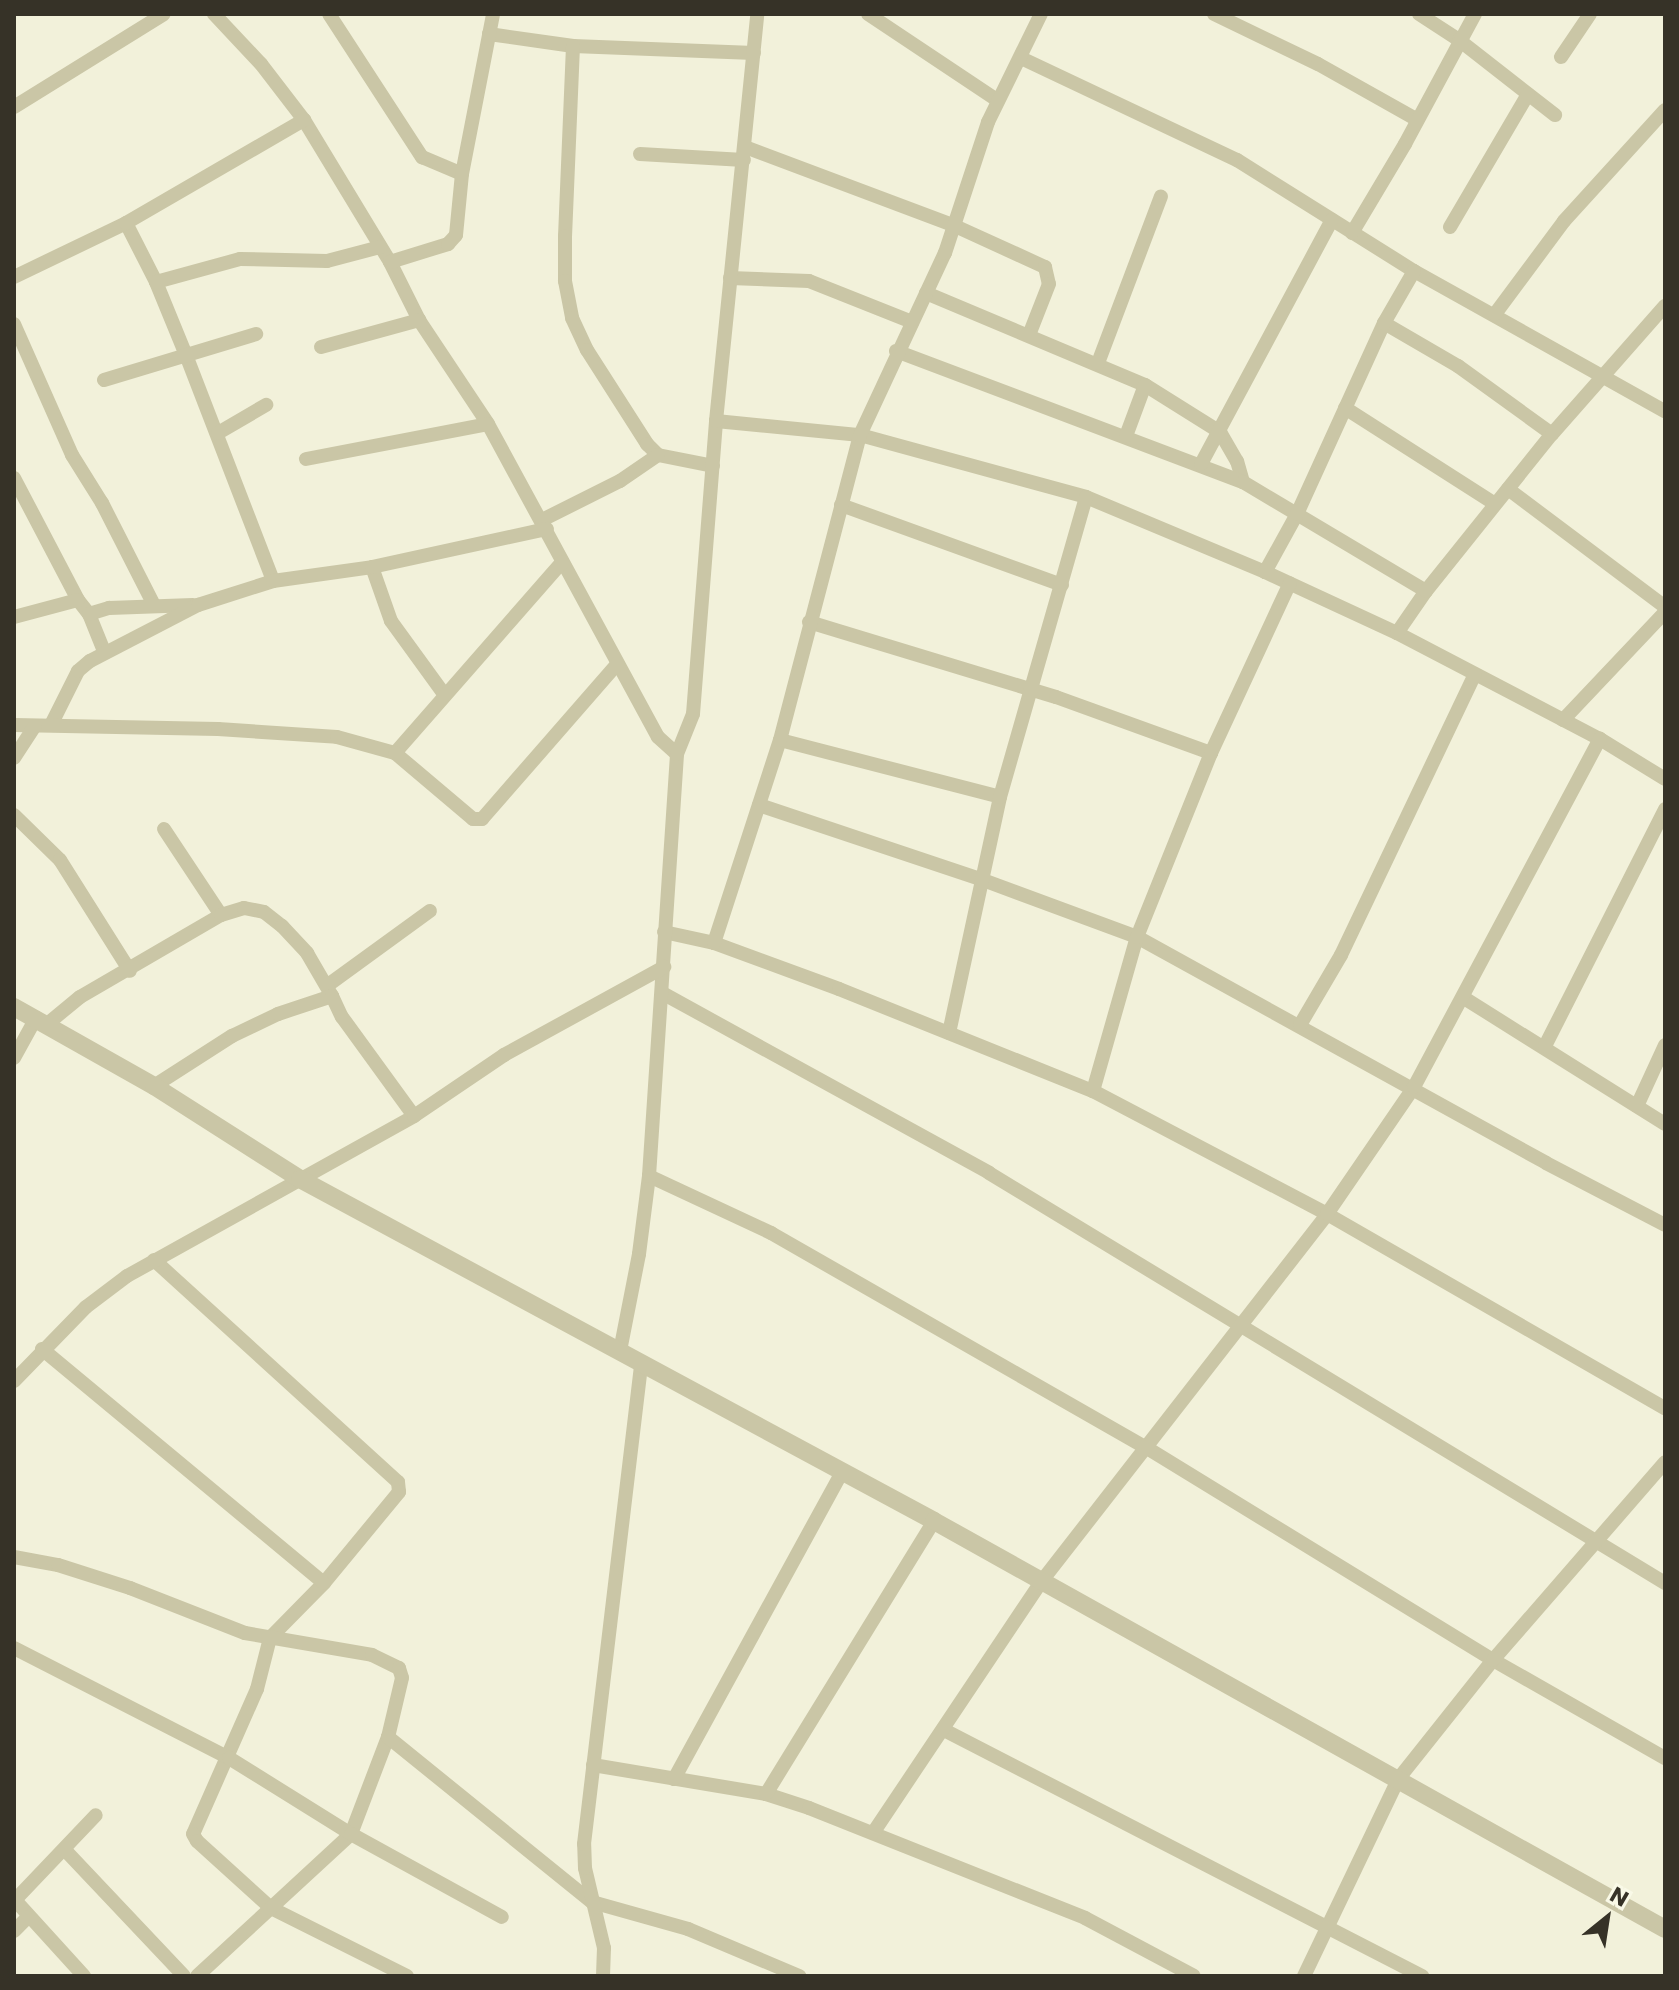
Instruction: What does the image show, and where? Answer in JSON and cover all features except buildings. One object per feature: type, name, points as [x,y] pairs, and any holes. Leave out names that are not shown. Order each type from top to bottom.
[{"type":"street","points":[[14,107],[164,14]]},
{"type":"street","points":[[214,14],[261,64],[304,120],[390,262],[419,320],[488,424],[658,737],[677,754]]},
{"type":"street","points":[[329,14],[422,157],[462,174]]},
{"type":"street","points":[[390,262],[453,240],[462,174],[493,14]]},
{"type":"street","points":[[620,1351],[639,1254],[649,1176],[664,994],[664,932],[677,754],[693,714],[716,421],[757,14]]},
{"type":"street","points":[[868,14],[997,100]]},
{"type":"street","points":[[714,943],[780,740],[860,435],[955,226],[997,100],[1041,14]]},
{"type":"street","points":[[1214,14],[1318,64],[1416,119]]},
{"type":"street","points":[[1419,14],[1459,40],[1555,115]]},
{"type":"street","points":[[1352,233],[1475,14]]},
{"type":"street","points":[[1561,57],[1590,14]]},
{"type":"street","points":[[489,34],[573,46],[754,53]]},
{"type":"street","points":[[573,46],[565,236],[565,281],[572,318],[587,350],[658,455],[713,466]]},
{"type":"street","points":[[1021,58],[1237,160],[1414,271],[1665,411]]},
{"type":"street","points":[[1450,227],[1528,94]]},
{"type":"street","points":[[1495,314],[1564,221],[1665,110]]},
{"type":"street","points":[[14,277],[126,223],[304,120]]},
{"type":"street","points":[[640,154],[745,153],[955,226],[1049,271],[1049,284],[1029,335]]},
{"type":"street","points":[[1098,363],[1161,196]]},
{"type":"street","points":[[1201,464],[1332,220]]},
{"type":"street","points":[[126,223],[156,282],[186,355],[273,581]]},
{"type":"street","points":[[156,282],[240,259],[327,261],[380,247]]},
{"type":"street","points":[[1265,572],[1297,514],[1384,323],[1414,271]]},
{"type":"street","points":[[730,278],[809,281],[912,322]]},
{"type":"street","points":[[926,293],[1145,385],[1220,432],[1237,461],[1243,482]]},
{"type":"street","points":[[1397,633],[1426,591],[1552,434],[1665,306]]},
{"type":"street","points":[[321,347],[419,320]]},
{"type":"street","points":[[1384,323],[1458,366],[1552,434]]},
{"type":"street","points":[[14,324],[72,455],[102,503],[154,605]]},
{"type":"street","points":[[104,380],[256,334]]},
{"type":"street","points":[[896,351],[1243,482],[1426,591]]},
{"type":"street","points":[[1126,436],[1145,385]]},
{"type":"street","points":[[218,433],[266,405]]},
{"type":"street","points":[[1345,408],[1495,504]]},
{"type":"street","points":[[716,421],[860,435],[1086,497],[1265,572],[1397,633],[1600,739],[1665,779]]},
{"type":"street","points":[[306,459],[488,424]]},
{"type":"street","points":[[52,723],[78,671],[104,651],[198,605],[273,581],[372,567],[545,525],[658,455]]},
{"type":"street","points":[[14,478],[78,600],[89,614],[104,651]]},
{"type":"street","points":[[1508,489],[1665,609],[1563,720]]},
{"type":"street","points":[[949,1033],[1000,797],[1086,497]]},
{"type":"street","points":[[841,505],[1062,585]]},
{"type":"street","points":[[395,753],[562,562]]},
{"type":"street","points":[[372,567],[391,621],[444,694]]},
{"type":"street","points":[[1093,1091],[1137,937],[1211,753],[1290,583]]},
{"type":"street","points":[[14,617],[78,600]]},
{"type":"street","points":[[89,614],[109,608],[198,605]]},
{"type":"street","points":[[809,622],[1029,690],[1211,753]]},
{"type":"street","points":[[14,725],[52,723],[337,737],[395,753],[473,819],[482,819],[617,664]]},
{"type":"street","points":[[1300,1025],[1341,955],[1475,674]]},
{"type":"street","points":[[14,758],[35,726]]},
{"type":"street","points":[[873,1833],[1041,1582],[1327,1214],[1414,1087],[1600,739]]},
{"type":"street","points":[[780,740],[1000,797]]},
{"type":"street","points":[[759,805],[983,880],[1137,937],[1414,1087],[1546,1163],[1665,1225]]},
{"type":"street","points":[[1545,1046],[1665,809]]},
{"type":"street","points":[[14,815],[60,860],[130,971]]},
{"type":"street","points":[[164,829],[221,915]]},
{"type":"street","points":[[14,1058],[41,1022],[221,915],[244,908],[264,912],[307,953],[358,1041],[414,1116]]},
{"type":"street","points":[[154,1086],[232,1036],[330,991],[430,911]]},
{"type":"street","points":[[664,932],[714,943],[1093,1091],[1327,1214],[1665,1408]]},
{"type":"street","points":[[14,1381],[86,1307],[154,1260],[414,1116],[504,1055],[664,967]]},
{"type":"street","points":[[664,994],[924,1135],[1665,1583]]},
{"type":"street","points":[[1464,998],[1665,1124]]},
{"type":"street","points":[[14,1007],[154,1086],[300,1179],[934,1521],[1665,1929]]},
{"type":"street","points":[[1637,1106],[1665,1045]]},
{"type":"street","points":[[649,1176],[771,1233],[1147,1448],[1493,1660],[1665,1758]]},
{"type":"street","points":[[154,1260],[398,1482],[399,1492],[324,1583],[270,1638],[257,1689],[193,1834],[271,1908],[407,1976]]},
{"type":"street","points":[[42,1349],[324,1583]]},
{"type":"street","points":[[603,1976],[604,1948],[592,1902],[584,1844],[641,1364]]},
{"type":"street","points":[[1304,1976],[1399,1778],[1493,1660],[1665,1462]]},
{"type":"street","points":[[674,1779],[842,1472]]},
{"type":"street","points":[[766,1794],[934,1521]]},
{"type":"street","points":[[14,1557],[58,1565],[116,1583],[245,1633],[372,1655],[399,1668],[402,1678],[388,1737],[351,1834],[197,1976]]},
{"type":"street","points":[[14,1648],[229,1758],[351,1834],[502,1917]]},
{"type":"street","points":[[944,1730],[1422,1976]]},
{"type":"street","points":[[388,1737],[592,1902],[688,1929],[799,1976]]},
{"type":"street","points":[[593,1765],[766,1794],[873,1833],[1085,1918],[1194,1976]]},
{"type":"street","points":[[84,1976],[14,1899],[96,1815]]},
{"type":"street","points":[[65,1850],[184,1976]]},
{"type":"street","points":[[14,1931],[28,1917]]}]
